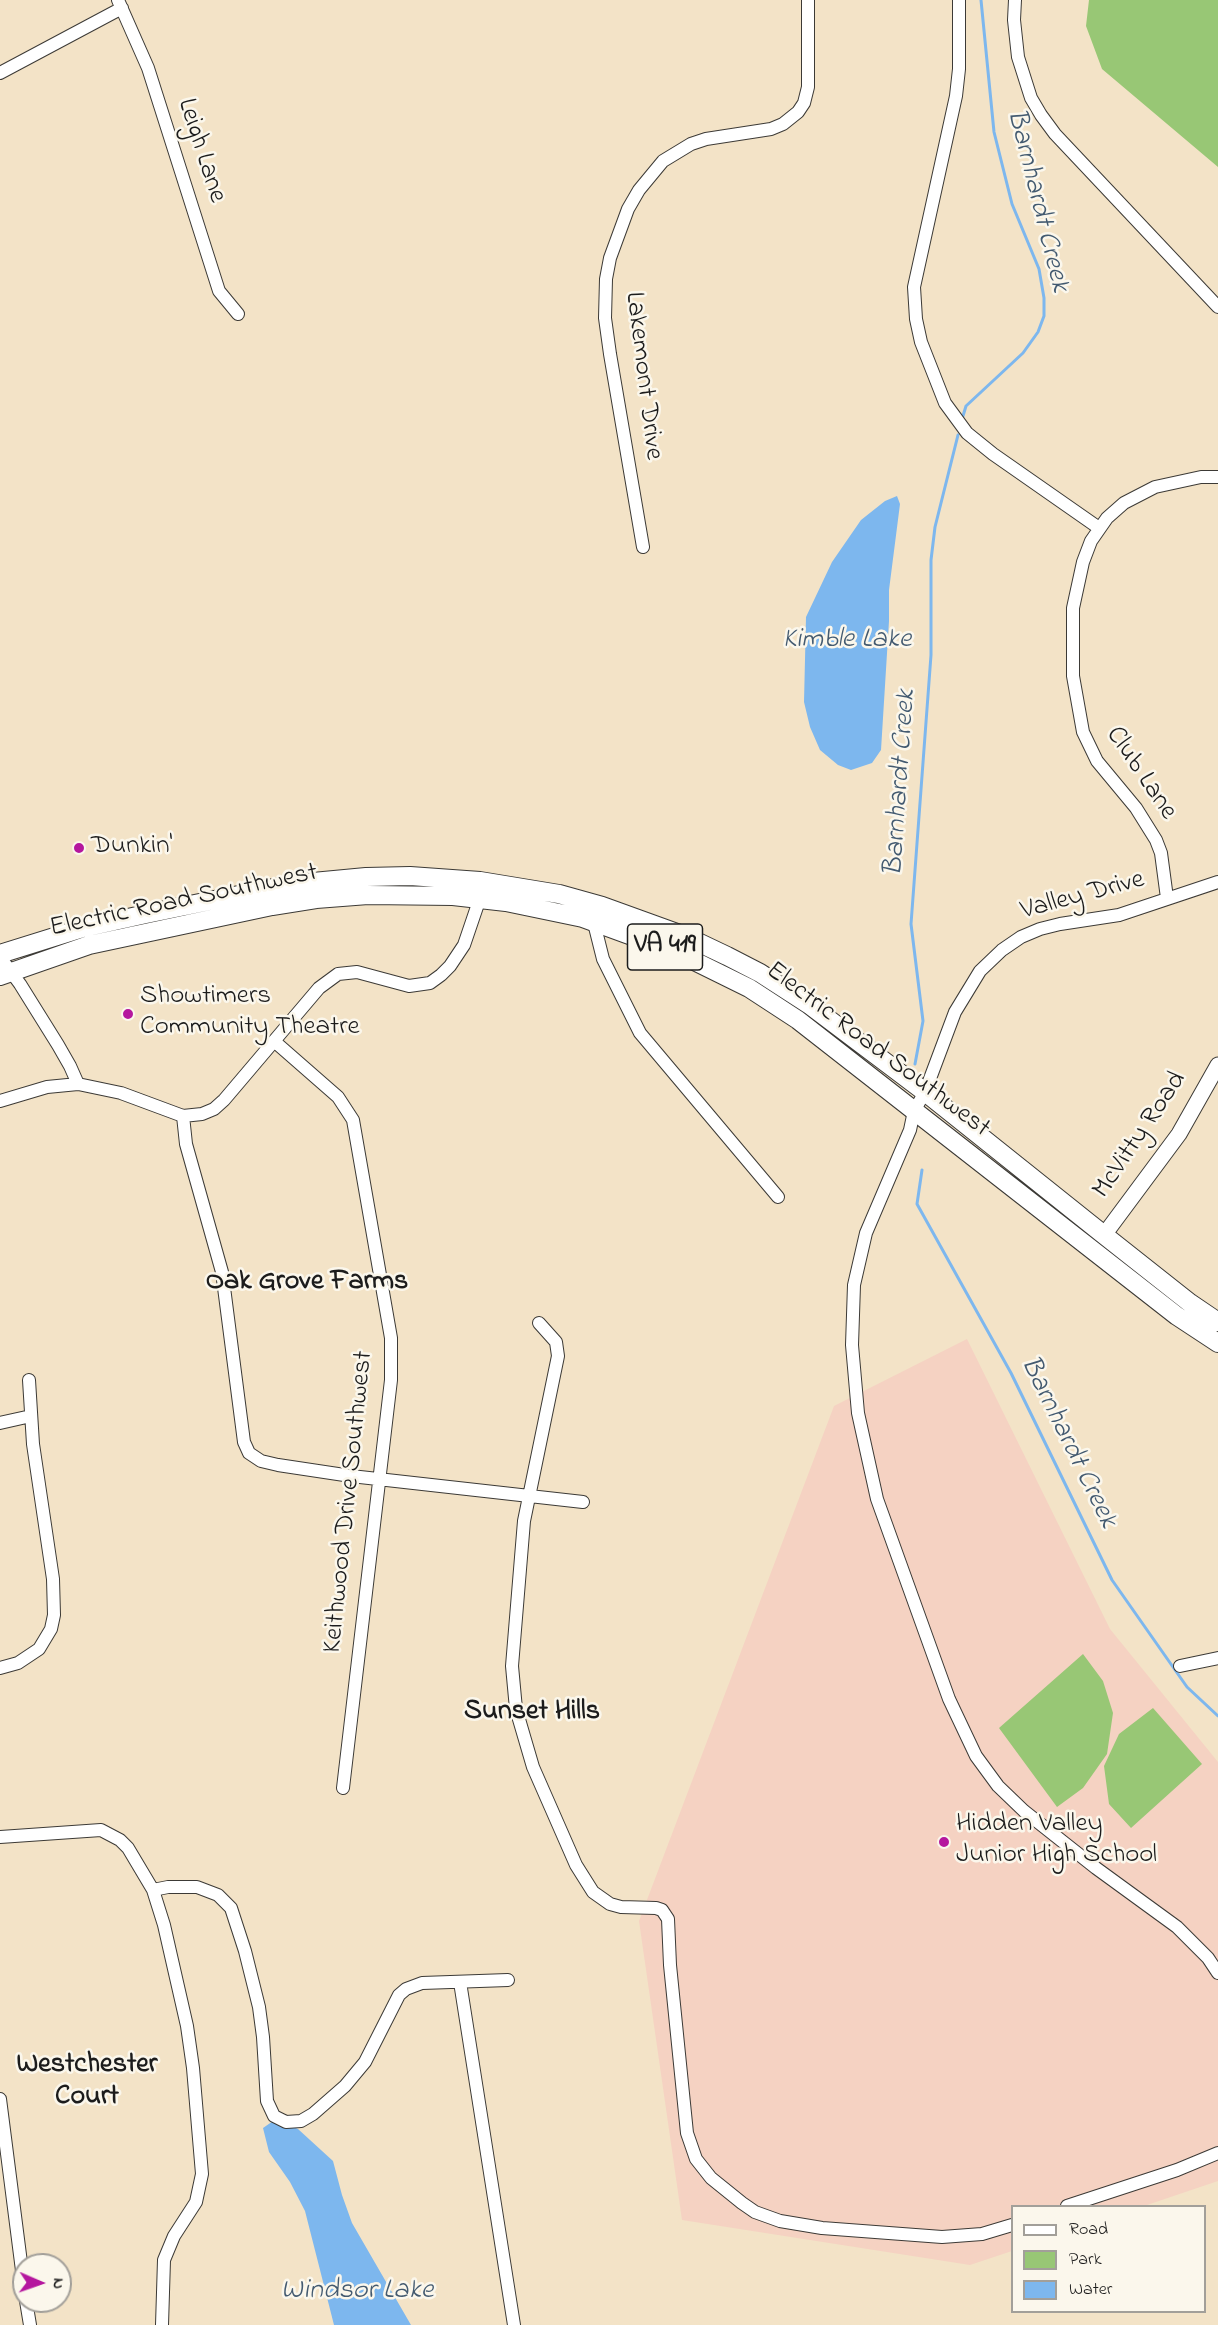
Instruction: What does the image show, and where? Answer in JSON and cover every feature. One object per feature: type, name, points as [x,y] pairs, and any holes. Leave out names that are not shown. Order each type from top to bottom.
[{"type":"main road","name":"Electric Road Southwest","points":[[3,965],[83,928],[268,889],[313,882],[410,876],[454,878],[510,885],[602,906],[685,936],[727,956],[811,1006],[925,1092],[1190,1303],[1218,1322]]},
{"type":"main road","name":"Electric Road Southwest","points":[[3,965],[294,903],[377,895],[410,894],[480,898],[554,912],[634,935],[676,952],[749,988],[798,1020],[1177,1316],[1218,1343]]},
{"type":"street","name":"Lakemont Drive","points":[[643,547],[605,318],[606,279],[610,258],[628,209],[639,190],[663,161],[691,144],[706,139],[771,129],[783,124],[798,112],[804,103],[808,87],[808,0]]},
{"type":"street","points":[[959,0],[959,69],[956,96],[914,287],[915,312],[921,342],[945,403],[967,432],[993,454],[1099,528]]},
{"type":"street","points":[[1016,0],[1014,20],[1018,57],[1027,88],[1041,115],[1055,134],[1218,307]]},
{"type":"street","points":[[0,73],[120,4]]},
{"type":"street","name":"Leigh Lane","points":[[120,4],[148,68],[219,291],[238,314]]},
{"type":"street","name":"Club Lane","points":[[1167,898],[1161,853],[1156,840],[1136,808],[1097,760],[1083,732],[1076,700],[1072,634],[1073,608],[1083,562],[1099,528],[1124,503],[1155,487],[1201,477],[1218,477]]},
{"type":"street","name":"Valley Drive","points":[[1218,882],[1119,915],[1040,929],[1021,937],[1002,950],[980,971],[959,1004],[925,1092],[915,1111],[910,1130],[866,1233],[854,1285],[852,1311],[852,1357],[858,1413],[874,1490],[902,1574],[965,1736],[989,1775],[1024,1811],[1051,1834],[1177,1927],[1208,1958],[1218,1973]]},
{"type":"street","points":[[0,1101],[47,1087],[78,1084],[121,1093],[183,1116],[202,1114],[214,1109],[319,988],[338,975],[357,972],[409,986],[420,986],[435,979],[450,966],[459,953],[480,898]]},
{"type":"street","points":[[594,923],[603,959],[640,1033],[778,1197]]},
{"type":"street","points":[[3,965],[70,1066],[78,1084]]},
{"type":"street","name":"Keithwood Drive Southwest","points":[[274,1041],[338,1097],[347,1108],[356,1128],[391,1338],[391,1380],[343,1788]]},
{"type":"street","name":"McVitty Road","points":[[1104,1235],[1179,1134],[1218,1065]]},
{"type":"street","points":[[183,1116],[186,1144],[222,1272],[244,1442],[254,1458],[278,1465],[380,1479],[583,1502]]},
{"type":"street","points":[[539,1323],[556,1342],[558,1356],[528,1496],[516,1608],[512,1666],[513,1688],[521,1728],[533,1767],[576,1865],[593,1892],[610,1904],[621,1907],[656,1908],[666,1914],[668,1919],[685,2117],[690,2145],[703,2169],[742,2203],[770,2218],[822,2228],[942,2237],[982,2234],[1011,2225]]},
{"type":"street","points":[[0,1668],[18,1663],[39,1648],[51,1629],[54,1615],[53,1578],[31,1416],[29,1380]]},
{"type":"street","points":[[0,1424],[31,1416]]},
{"type":"street","points":[[1180,1666],[1218,1658]]},
{"type":"street","points":[[0,1837],[101,1830],[120,1840],[128,1848],[153,1890],[164,1925],[187,2026],[202,2174],[196,2202],[174,2236],[164,2260],[162,2325]]},
{"type":"street","points":[[153,1890],[168,1887],[197,1887],[218,1895],[231,1908],[245,1951],[258,2007],[265,2057],[267,2101],[274,2116],[286,2122],[301,2121],[313,2114],[345,2086],[365,2062],[399,1995],[406,1989],[422,1983],[508,1980]]},
{"type":"street","points":[[460,1982],[514,2325]]},
{"type":"street","points":[[0,2098],[20,2253]]},
{"type":"street","points":[[1070,2205],[1177,2170],[1218,2153]]},
{"type":"shaded area","name":"Hidden Valley Junior High School","points":[[967,1339],[1110,1629],[1218,1762],[1218,2181],[1147,2205],[1011,2205],[1011,2251],[970,2265],[682,2220],[639,1921],[834,1406]]},
{"type":"green space","points":[[1089,0],[1218,0],[1218,167],[1102,69],[1086,26]]},
{"type":"green space","points":[[1083,1654],[1103,1681],[1113,1713],[1107,1754],[1083,1788],[1057,1807],[999,1728]]},
{"type":"green space","points":[[1153,1708],[1202,1764],[1131,1828],[1109,1804],[1104,1766],[1119,1734]]},
{"type":"water","name":"Kimble Lake","points":[[897,496],[900,504],[889,590],[881,750],[872,763],[851,770],[838,765],[820,750],[810,727],[804,702],[806,617],[832,562],[861,520],[885,501]]},
{"type":"water","name":"Windsor Lake","points":[[276,2119],[298,2129],[333,2161],[352,2223],[411,2325],[334,2325],[305,2211],[290,2182],[269,2152],[263,2128]]},
{"type":"waterway","name":"Barnhardt Creek","points":[[963,416],[966,406],[1023,353],[1038,332],[1044,316],[1044,298],[1039,269],[1012,204],[994,132],[981,0]]},
{"type":"waterway","name":"Barnhardt Creek","points":[[915,1064],[923,1021],[911,924],[931,655],[931,560],[935,527],[958,435]]},
{"type":"waterway","name":"Barnhardt Creek","points":[[922,1170],[917,1204],[1011,1373],[1112,1580],[1187,1687],[1218,1716]]},
{"type":"place","name":"Dunkin'","points":[[79,848]]},
{"type":"place","name":"Showtimers Community Theatre","points":[[128,1014]]},
{"type":"place","name":"Hidden Valley Junior High School","points":[[944,1842]]},
{"type":"district","name":"Oak Grove Farms","points":[[307,1283]]},
{"type":"district","name":"Sunset Hills","points":[[532,1713]]},
{"type":"district","name":"Westchester Court","points":[[87,2082]]}]
